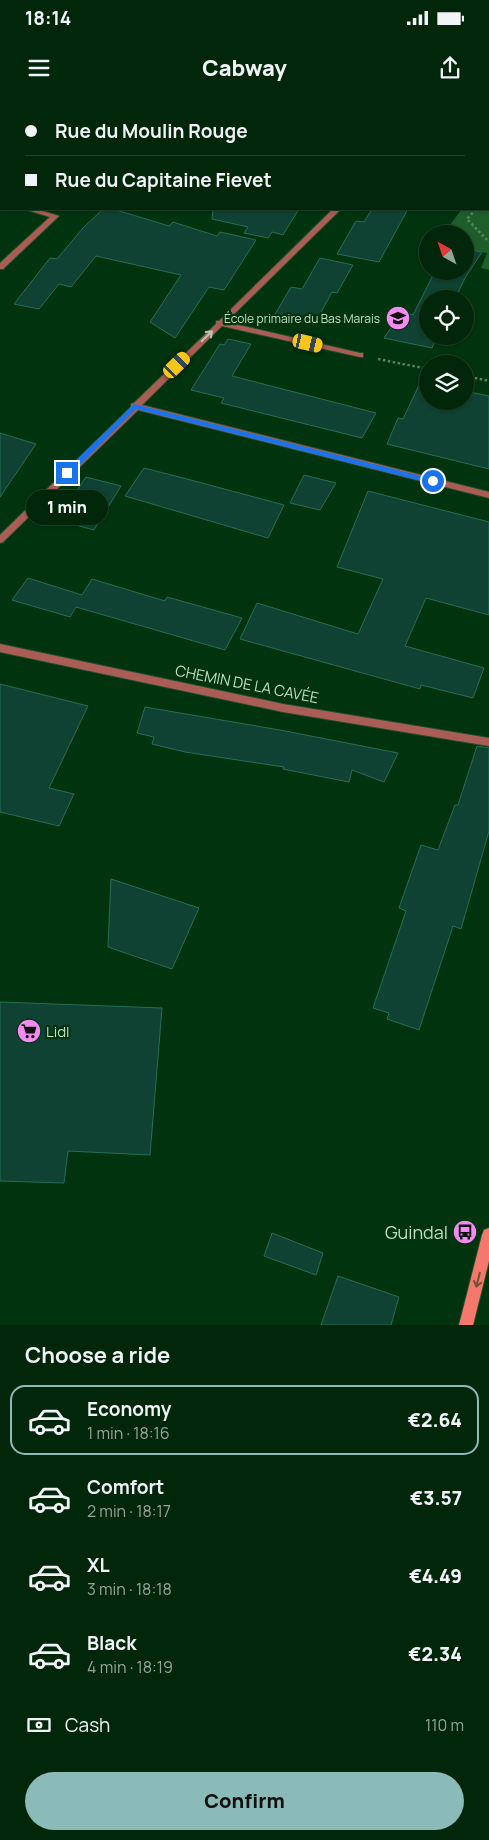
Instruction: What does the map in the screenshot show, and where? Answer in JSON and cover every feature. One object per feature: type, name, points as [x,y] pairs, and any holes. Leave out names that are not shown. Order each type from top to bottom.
[{"type":"main road","points":[[466,1325],[489,1235]]},
{"type":"street","points":[[0,267],[55,216],[33,210]]},
{"type":"street","points":[[0,540],[134,406],[336,210]]},
{"type":"street","points":[[220,323],[360,355]]},
{"type":"street","points":[[134,406],[489,495]]},
{"type":"street","name":"CHEMIN DE LA CAVÉE","points":[[0,648],[282,708],[489,742]]},
{"type":"path","points":[[475,210],[467,219],[489,242]]},
{"type":"path","points":[[360,355],[419,367]]},
{"type":"path","points":[[474,378],[489,381]]},
{"type":"green space","points":[[461,210],[489,210],[489,270],[481,268],[487,253],[474,251],[474,225],[450,225]]},
{"type":"building","points":[[102,210],[116,210],[169,226],[173,222],[217,236],[220,232],[256,240],[224,290],[209,287],[175,338],[150,322],[181,275],[96,256],[71,287],[59,284],[39,309],[14,304],[50,258],[57,259],[83,228]]},
{"type":"building","points":[[213,210],[298,210],[283,235],[272,232],[268,238],[244,233],[248,227],[212,219]]},
{"type":"building","points":[[371,210],[407,210],[379,262],[337,254],[356,221],[364,222]]},
{"type":"building","points":[[474,251],[482,252],[474,264]]},
{"type":"building","points":[[320,258],[353,265],[337,293],[332,292],[314,325],[274,316],[291,287],[302,289]]},
{"type":"building","points":[[430,280],[464,280],[459,290],[426,290]]},
{"type":"building","points":[[419,303],[419,345],[433,345],[432,348],[384,338],[402,312],[413,315]]},
{"type":"building","points":[[228,339],[251,344],[232,376],[376,413],[362,438],[221,403],[224,398],[191,390],[220,344],[224,345]]},
{"type":"building","points":[[419,385],[419,410],[474,410],[474,393],[489,396],[489,469],[387,444],[398,418],[403,419]]},
{"type":"building","points":[[0,433],[36,444],[0,497]]},
{"type":"building","points":[[144,468],[284,505],[268,538],[125,496]]},
{"type":"building","points":[[304,475],[336,483],[320,510],[290,503]]},
{"type":"building","points":[[86,477],[121,486],[94,530],[57,520]]},
{"type":"building","points":[[368,491],[489,522],[489,615],[426,598],[405,646],[484,668],[473,698],[421,685],[420,689],[240,639],[257,603],[358,634],[383,579],[337,567]]},
{"type":"building","points":[[28,578],[82,595],[92,579],[165,601],[167,597],[242,618],[225,650],[76,607],[70,617],[12,600]]},
{"type":"building","points":[[0,684],[88,706],[49,788],[74,794],[59,826],[0,812]]},
{"type":"building","points":[[145,707],[280,730],[398,753],[384,782],[352,770],[349,782],[283,769],[284,767],[185,752],[152,744],[154,737],[137,733]]},
{"type":"building","points":[[477,746],[489,748],[489,831],[461,929],[453,926],[419,1030],[387,1019],[389,1013],[373,1008],[406,911],[399,908],[421,845],[438,850],[455,805],[458,805]]},
{"type":"building","points":[[111,879],[199,908],[172,969],[108,947]]},
{"type":"building","points":[[0,1002],[162,1008],[150,1155],[68,1151],[64,1183],[0,1181]]},
{"type":"building","points":[[272,1233],[323,1253],[316,1275],[264,1256]]},
{"type":"building","points":[[338,1276],[399,1297],[391,1325],[321,1325]]},
{"type":"place","name":"École primaire du Bas Marais","points":[[398,318]]},
{"type":"place","name":"Lidl","points":[[29,1031]]},
{"type":"place","name":"Guindal","points":[[465,1232]]},
{"type":"route","points":[[67,473],[134,406],[433,481]]}]
